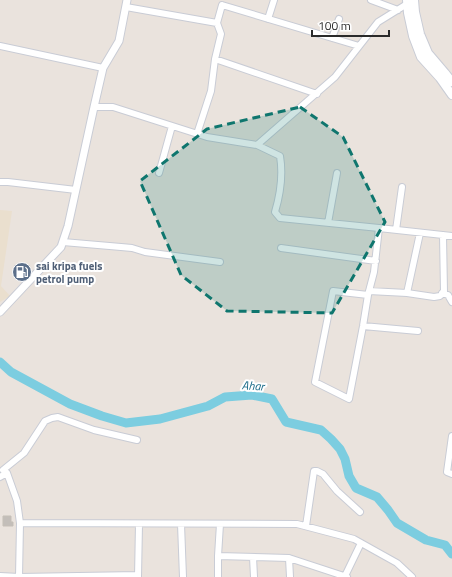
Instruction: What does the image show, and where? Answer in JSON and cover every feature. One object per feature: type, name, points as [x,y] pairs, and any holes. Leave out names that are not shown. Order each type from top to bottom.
[{"type":"main road","points":[[411,2],[420,34],[428,53],[452,82]]},
{"type":"main road","points":[[411,2],[408,13],[413,36],[421,57],[440,78],[452,95]]},
{"type":"street","points":[[268,19],[274,0]]},
{"type":"street","points":[[371,0],[398,10]]},
{"type":"street","points":[[257,145],[335,77],[378,22],[411,2]]},
{"type":"street","points":[[0,312],[61,247],[68,226],[103,68],[119,41],[126,4],[217,23]]},
{"type":"street","points":[[197,134],[211,91],[215,59],[221,34],[217,23],[222,5],[359,46]]},
{"type":"street","points":[[332,38],[339,19]]},
{"type":"street","points":[[0,46],[6,46],[103,68]]},
{"type":"street","points":[[215,59],[317,94]]},
{"type":"street","points":[[94,107],[113,107],[207,137],[257,145],[280,156],[281,171],[278,203],[275,212],[280,218],[452,236]]},
{"type":"street","points":[[159,173],[172,126]]},
{"type":"street","points":[[328,223],[337,173]]},
{"type":"street","points":[[0,182],[76,190]]},
{"type":"street","points":[[396,230],[402,186]]},
{"type":"street","points":[[379,228],[376,261],[368,293],[364,326],[349,399],[315,382],[333,291],[368,293],[407,293],[434,297],[440,296],[444,292],[443,235]]},
{"type":"street","points":[[407,293],[420,232]]},
{"type":"street","points":[[63,242],[132,248],[145,252],[220,262]]},
{"type":"street","points":[[281,248],[376,261]]},
{"type":"street","points":[[442,293],[448,295],[452,302]]},
{"type":"street","points":[[364,326],[418,332]]},
{"type":"street","points":[[0,477],[4,470],[24,453],[45,421],[52,418],[58,418],[94,430],[137,440]]},
{"type":"street","points":[[452,436],[447,472],[452,474]]},
{"type":"street","points":[[4,470],[17,501],[20,523],[19,577]]},
{"type":"street","points":[[306,526],[314,471],[323,474],[337,491],[360,512]]},
{"type":"street","points":[[20,523],[297,524],[354,539],[397,563],[412,577]]},
{"type":"street","points":[[0,576],[138,576],[139,524]]},
{"type":"street","points":[[181,524],[183,577]]},
{"type":"street","points":[[218,577],[220,524]]},
{"type":"street","points":[[218,556],[289,558],[346,577],[361,543]]},
{"type":"street","points":[[254,557],[254,577]]},
{"type":"street","points":[[289,558],[290,577]]},
{"type":"highlighted area","points":[[300,107],[343,137],[385,222],[332,313],[227,311],[181,275],[140,181],[207,129]]},
{"type":"shaded area","points":[[0,210],[12,211],[1,286],[10,296],[0,302]]},
{"type":"building","points":[[3,516],[11,516],[13,526],[3,526]]},
{"type":"waterway","name":"Ahar","points":[[0,362],[11,372],[70,404],[126,423],[160,419],[208,406],[225,397],[252,395],[272,399],[286,422],[321,430],[331,439],[340,449],[345,459],[349,476],[356,488],[377,497],[397,523],[426,540],[445,545],[452,554]]},
{"type":"place","name":"sai kripa fuels petrol pump","points":[[22,272]]}]
